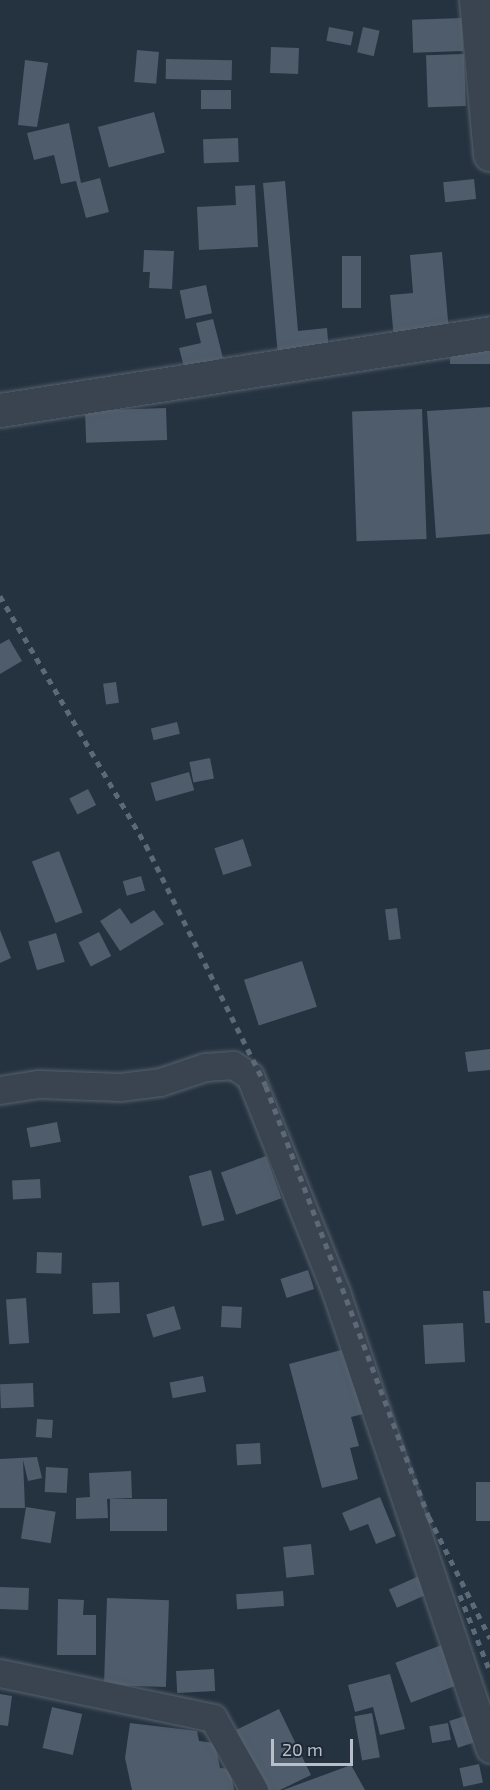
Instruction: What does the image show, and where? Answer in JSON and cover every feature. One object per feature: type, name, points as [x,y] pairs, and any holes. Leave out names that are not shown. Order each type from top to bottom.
[{"type":"street","points":[[476,0],[490,154]]},
{"type":"street","points":[[0,410],[490,333]]},
{"type":"street","points":[[0,1090],[39,1084],[120,1087],[160,1082],[205,1067],[233,1065],[250,1076],[336,1292],[490,1749]]},
{"type":"street","points":[[0,1673],[213,1718],[254,1790]]},
{"type":"building","points":[[462,18],[463,51],[413,53],[412,20]]},
{"type":"building","points":[[329,27],[354,32],[351,46],[326,41]]},
{"type":"building","points":[[363,27],[380,31],[374,56],[357,52]]},
{"type":"building","points":[[271,47],[299,48],[298,74],[270,73]]},
{"type":"building","points":[[137,50],[159,52],[156,84],[134,82]]},
{"type":"building","points":[[464,54],[466,106],[428,107],[426,55]]},
{"type":"building","points":[[166,59],[232,60],[232,80],[166,79]]},
{"type":"building","points":[[25,60],[48,63],[37,127],[18,125]]},
{"type":"building","points":[[201,90],[231,90],[231,109],[201,109]]},
{"type":"building","points":[[154,112],[165,153],[109,168],[98,127]]},
{"type":"building","points":[[69,123],[81,183],[100,178],[109,212],[86,218],[76,181],[61,184],[54,155],[34,160],[27,133]]},
{"type":"building","points":[[238,138],[239,162],[204,163],[203,139]]},
{"type":"building","points":[[474,179],[476,199],[445,202],[443,182]]},
{"type":"building","points":[[285,181],[298,331],[327,328],[329,352],[278,357],[263,183]]},
{"type":"building","points":[[255,185],[258,247],[199,250],[197,207],[236,205],[235,186]]},
{"type":"building","points":[[144,250],[174,251],[172,289],[149,288],[150,272],[143,272]]},
{"type":"building","points":[[442,252],[449,332],[394,340],[390,295],[413,293],[410,255]]},
{"type":"building","points":[[342,256],[361,256],[361,308],[342,308]]},
{"type":"building","points":[[206,285],[212,313],[186,319],[180,291]]},
{"type":"building","points":[[213,319],[223,358],[184,367],[179,348],[201,343],[196,323]]},
{"type":"building","points":[[450,351],[490,351],[490,364],[450,364]]},
{"type":"building","points":[[490,407],[490,534],[436,538],[427,411]]},
{"type":"building","points":[[166,408],[167,440],[86,443],[85,411]]},
{"type":"building","points":[[422,409],[427,539],[357,541],[352,411]]},
{"type":"building","points":[[9,639],[22,661],[0,674],[0,644]]},
{"type":"building","points":[[116,682],[119,703],[106,705],[103,684]]},
{"type":"building","points":[[177,722],[180,734],[154,740],[151,729]]},
{"type":"building","points":[[210,758],[214,779],[193,783],[189,762]]},
{"type":"building","points":[[189,772],[194,790],[156,801],[151,783]]},
{"type":"building","points":[[88,789],[96,805],[77,815],[69,799]]},
{"type":"building","points":[[243,839],[252,866],[223,875],[214,848]]},
{"type":"building","points":[[59,851],[83,913],[56,923],[32,861]]},
{"type":"building","points":[[141,876],[145,890],[127,896],[123,881]]},
{"type":"building","points":[[120,908],[131,924],[154,910],[164,924],[120,951],[100,921]]},
{"type":"building","points":[[397,908],[401,939],[389,940],[385,909]]},
{"type":"building","points":[[0,930],[11,958],[0,963]]},
{"type":"building","points":[[99,932],[111,956],[91,966],[79,942]]},
{"type":"building","points":[[56,933],[65,962],[37,970],[28,941]]},
{"type":"building","points":[[302,961],[317,1007],[259,1026],[244,980]]},
{"type":"building","points":[[490,1049],[490,1070],[468,1072],[465,1052]]},
{"type":"building","points":[[57,1122],[61,1142],[30,1148],[27,1128]]},
{"type":"building","points":[[266,1156],[281,1198],[236,1215],[221,1172]]},
{"type":"building","points":[[211,1170],[224,1220],[202,1226],[189,1176]]},
{"type":"building","points":[[40,1179],[41,1198],[13,1199],[12,1180]]},
{"type":"building","points":[[37,1252],[62,1253],[61,1274],[36,1273]]},
{"type":"building","points":[[308,1270],[314,1289],[287,1298],[280,1279]]},
{"type":"building","points":[[119,1282],[120,1313],[93,1314],[92,1283]]},
{"type":"building","points":[[483,1291],[490,1291],[490,1323],[485,1323]]},
{"type":"building","points":[[26,1298],[29,1343],[9,1344],[6,1299]]},
{"type":"building","points":[[174,1306],[181,1329],[153,1337],[146,1314]]},
{"type":"building","points":[[222,1306],[242,1307],[241,1328],[221,1327]]},
{"type":"building","points":[[463,1323],[465,1362],[425,1364],[423,1325]]},
{"type":"building","points":[[345,1349],[363,1414],[351,1417],[359,1446],[350,1448],[358,1479],[322,1488],[289,1364]]},
{"type":"building","points":[[203,1376],[206,1392],[173,1398],[170,1382]]},
{"type":"building","points":[[33,1383],[34,1407],[1,1408],[0,1384]]},
{"type":"building","points":[[37,1419],[53,1420],[52,1438],[36,1437]]},
{"type":"building","points":[[260,1443],[261,1464],[237,1465],[236,1444]]},
{"type":"building","points":[[37,1457],[42,1478],[28,1481],[23,1460],[25,1508],[0,1508],[0,1459]]},
{"type":"building","points":[[46,1467],[68,1468],[67,1493],[45,1492]]},
{"type":"building","points":[[131,1471],[132,1498],[107,1499],[108,1518],[76,1519],[76,1498],[90,1497],[89,1473]]},
{"type":"building","points":[[476,1482],[490,1482],[490,1521],[476,1521]]},
{"type":"building","points":[[380,1497],[396,1536],[376,1544],[368,1524],[350,1531],[342,1513]]},
{"type":"building","points":[[110,1499],[167,1499],[167,1531],[110,1531]]},
{"type":"building","points":[[26,1507],[56,1512],[51,1543],[21,1539]]},
{"type":"building","points":[[311,1544],[314,1575],[286,1578],[283,1547]]},
{"type":"building","points":[[419,1576],[427,1594],[397,1608],[389,1589]]},
{"type":"building","points":[[0,1587],[29,1588],[28,1610],[0,1609]]},
{"type":"building","points":[[283,1591],[284,1606],[237,1609],[236,1594]]},
{"type":"building","points":[[107,1598],[169,1600],[166,1687],[104,1685]]},
{"type":"building","points":[[58,1599],[84,1600],[83,1615],[96,1615],[96,1655],[57,1655]]},
{"type":"building","points":[[444,1644],[459,1684],[411,1703],[395,1663]]},
{"type":"building","points":[[214,1669],[215,1691],[177,1693],[176,1671]]},
{"type":"building","points":[[390,1674],[405,1729],[380,1735],[373,1707],[355,1712],[348,1685]]},
{"type":"building","points":[[0,1694],[12,1696],[8,1726],[0,1725]]},
{"type":"building","points":[[52,1707],[82,1714],[73,1755],[43,1748]]},
{"type":"building","points":[[279,1709],[311,1775],[280,1790],[264,1790],[236,1730]]},
{"type":"building","points":[[372,1713],[380,1757],[362,1760],[354,1716]]},
{"type":"building","points":[[474,1713],[483,1740],[458,1748],[449,1721]]},
{"type":"building","points":[[130,1723],[197,1731],[199,1741],[215,1743],[220,1768],[230,1769],[234,1790],[132,1790],[125,1758]]},
{"type":"building","points":[[448,1723],[451,1740],[432,1743],[429,1726]]},
{"type":"building","points":[[479,1764],[483,1783],[463,1787],[459,1768]]},
{"type":"building","points":[[351,1765],[365,1790],[283,1790]]},
{"type":"railway","points":[[0,596],[146,845],[266,1086],[429,1517],[490,1638]]},
{"type":"railway","points":[[460,1595],[490,1671]]}]
